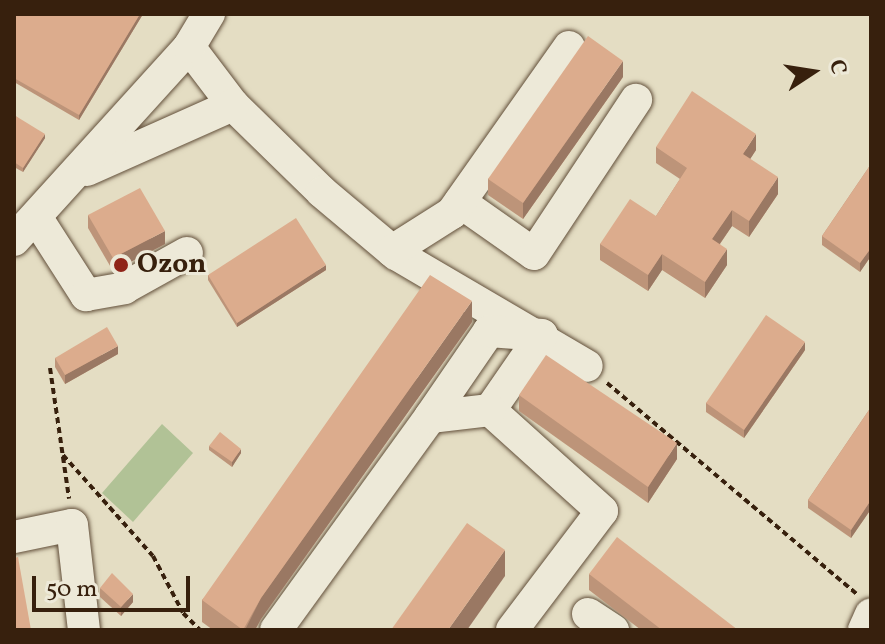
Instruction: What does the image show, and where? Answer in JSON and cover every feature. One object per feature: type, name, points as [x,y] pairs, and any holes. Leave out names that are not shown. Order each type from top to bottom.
[{"type":"street","points":[[187,253],[124,288],[86,295],[25,229],[189,47],[209,14]]},
{"type":"street","points":[[189,47],[233,105],[392,251],[542,335],[587,366]]},
{"type":"street","points":[[392,251],[452,213],[569,47]]},
{"type":"street","points":[[460,202],[534,254],[636,100]]},
{"type":"street","points":[[74,176],[233,105]]},
{"type":"street","points":[[276,630],[489,331],[542,335]]},
{"type":"street","points":[[430,417],[490,410],[542,335]]},
{"type":"street","points":[[490,410],[602,511],[512,630]]},
{"type":"street","points":[[14,537],[72,525],[84,630]]},
{"type":"street","points":[[864,630],[865,605]]},
{"type":"path","points":[[587,366],[865,605]]},
{"type":"path","points":[[50,368],[72,525]]},
{"type":"path","points":[[63,455],[153,556],[183,613],[200,630]]},
{"type":"green space","points":[[162,424],[193,453],[133,522],[102,493]]},
{"type":"building","points":[[14,14],[140,14],[79,115],[14,78]]},
{"type":"building","points":[[588,36],[623,61],[523,203],[488,179]]},
{"type":"building","points":[[692,91],[756,134],[743,154],[778,177],[749,221],[732,210],[712,239],[727,249],[705,282],[662,254],[648,275],[600,244],[630,199],[656,216],[687,168],[656,147]]},
{"type":"building","points":[[14,115],[45,134],[23,168],[14,162]]},
{"type":"building","points":[[871,164],[871,248],[860,263],[822,236]]},
{"type":"building","points":[[140,188],[165,231],[113,258],[88,215]]},
{"type":"building","points":[[296,218],[326,265],[237,323],[208,275]]},
{"type":"building","points":[[430,275],[472,301],[261,598],[243,630],[202,600]]},
{"type":"building","points":[[766,315],[805,342],[744,430],[706,403]]},
{"type":"building","points":[[107,327],[118,346],[65,375],[55,358]]},
{"type":"building","points":[[546,355],[677,443],[648,487],[519,395]]},
{"type":"building","points":[[871,407],[871,500],[851,530],[808,500]]},
{"type":"building","points":[[220,432],[241,449],[232,462],[209,446]]},
{"type":"building","points":[[467,523],[505,550],[448,630],[391,630]]},
{"type":"building","points":[[617,537],[738,630],[662,630],[589,574]]},
{"type":"building","points":[[18,557],[31,630],[14,630],[14,558]]},
{"type":"building","points":[[112,573],[133,594],[121,607],[100,588]]},
{"type":"place","name":"Ozon","points":[[121,265]]}]
